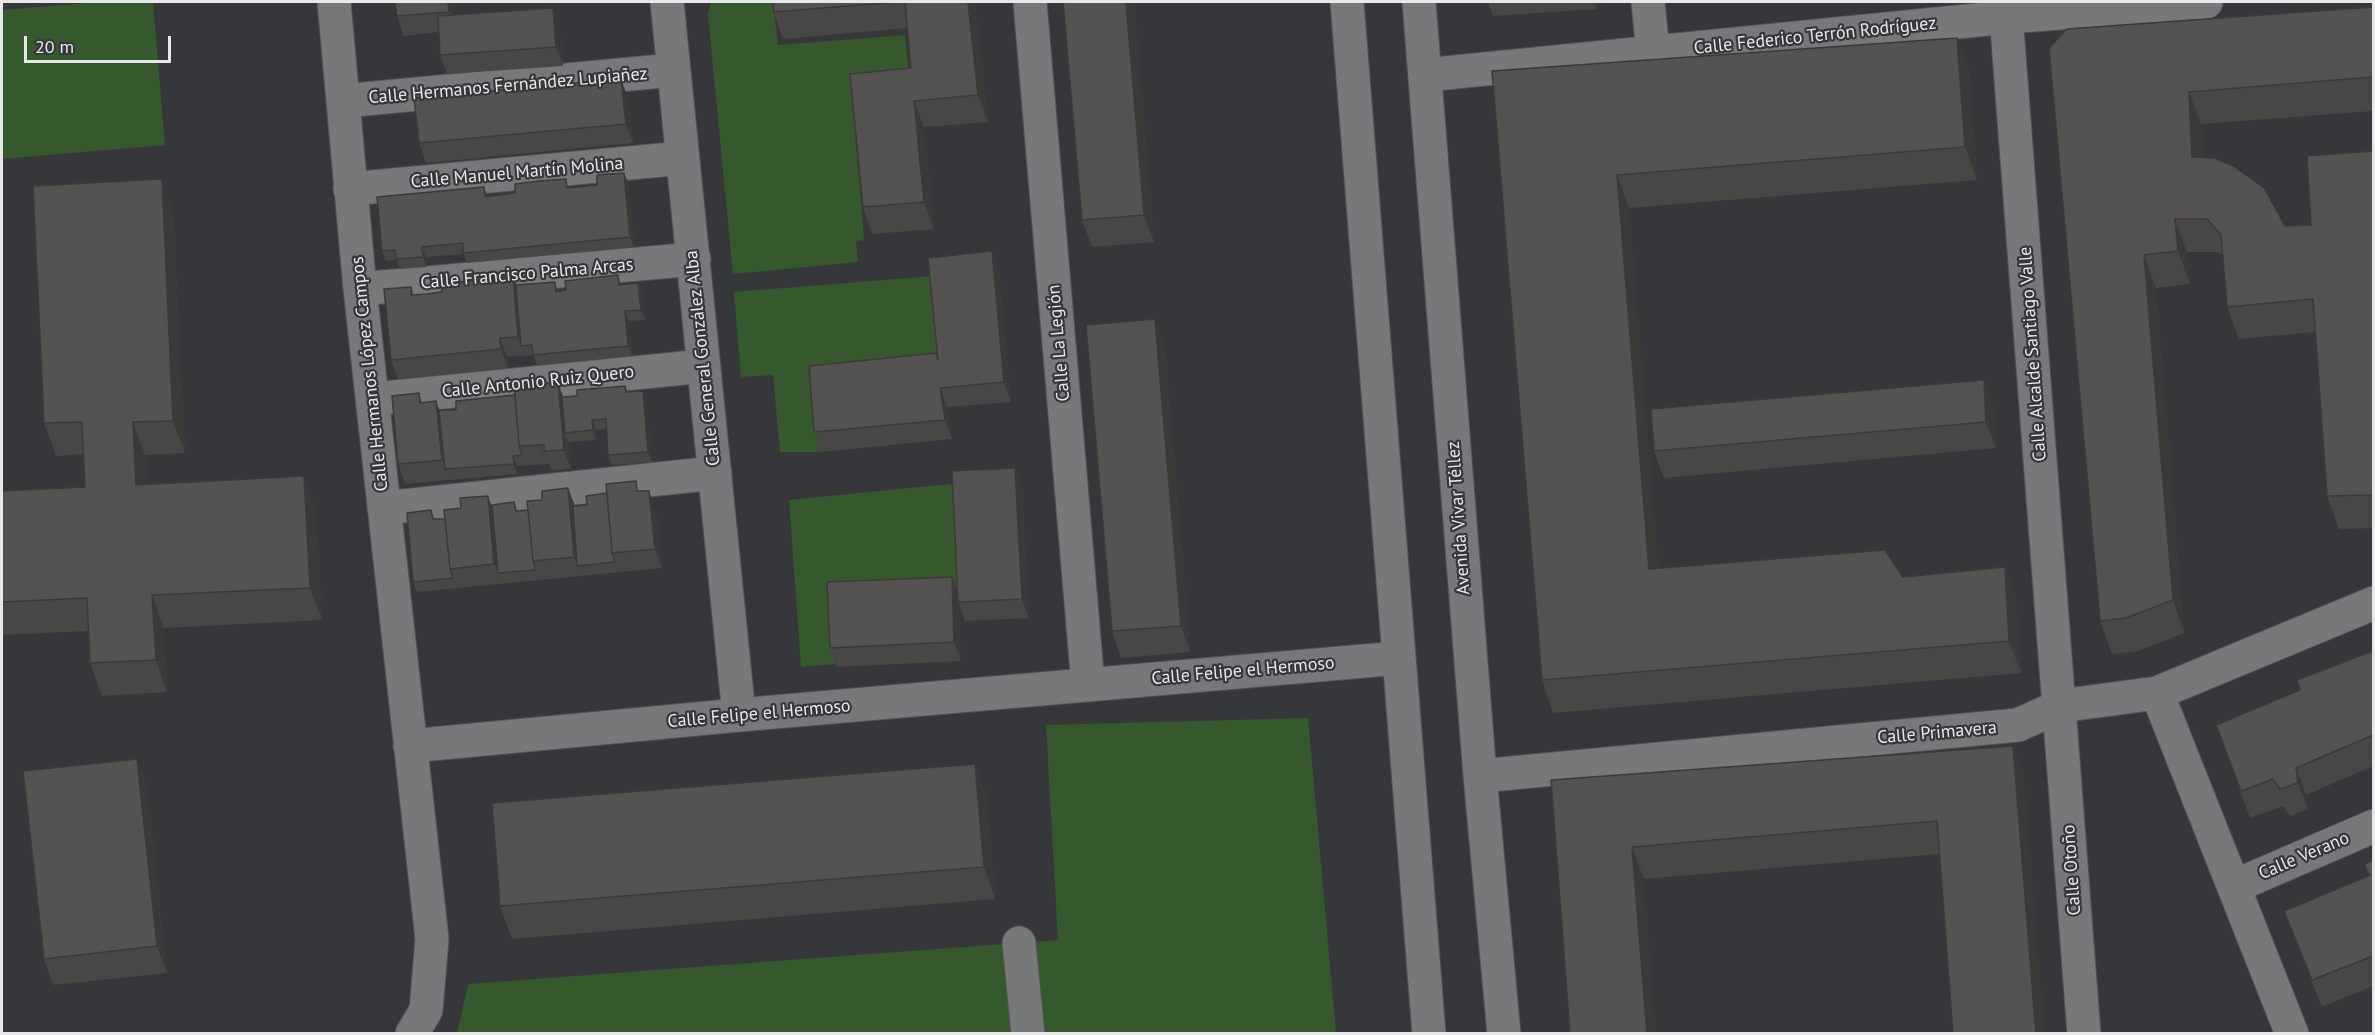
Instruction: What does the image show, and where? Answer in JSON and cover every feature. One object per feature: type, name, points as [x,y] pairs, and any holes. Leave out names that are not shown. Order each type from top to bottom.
[{"type":"street","name":"Calle Hermanos López Campos","points":[[334,2],[360,289],[410,746]]},
{"type":"street","name":"Calle General González Alba","points":[[667,2],[739,715]]},
{"type":"street","name":"Calle La Legión","points":[[1030,2],[1088,685]]},
{"type":"street","points":[[1347,2],[1429,1034]]},
{"type":"street","name":"Avenida Vivar Téllez","points":[[1419,2],[1480,776],[1504,1034]]},
{"type":"street","points":[[1648,2],[1653,52]]},
{"type":"street","name":"Calle Federico Terrón Rodríguez","points":[[1425,75],[1653,52],[2006,9],[2206,2]]},
{"type":"street","name":"Calle Alcalde Santiago Valle","points":[[2006,9],[2060,706]]},
{"type":"street","name":"Calle Hermanos Fernández Lupiañez","points":[[343,101],[673,70]]},
{"type":"street","name":"Calle Manuel Martín Molina","points":[[350,189],[683,158]]},
{"type":"street","name":"Calle Francisco Palma Arcas","points":[[360,289],[694,259]]},
{"type":"street","name":"Calle Antonio Ruiz Quero","points":[[372,399],[704,366]]},
{"type":"street","points":[[384,508],[715,473]]},
{"type":"street","name":"Calle Primavera","points":[[1480,776],[2018,725],[2060,706],[2157,693],[2373,603]]},
{"type":"street","name":"Calle Felipe el Hermoso","points":[[410,746],[1399,658]]},
{"type":"street","points":[[2157,693],[2292,1034]]},
{"type":"street","name":"Calle Otoño","points":[[2060,706],[2084,1034]]},
{"type":"street","points":[[410,746],[432,939],[426,1010],[412,1034]]},
{"type":"street","name":"Calle Verano","points":[[2235,886],[2373,826]]},
{"type":"street","points":[[1019,943],[1028,1034]]},
{"type":"green space","points":[[101,2],[153,2],[165,145],[2,159],[2,10]]},
{"type":"green space","points":[[711,2],[773,2],[778,45],[905,35],[910,89],[852,95],[864,240],[856,241],[858,262],[733,274],[708,15]]},
{"type":"green space","points":[[934,276],[944,371],[814,384],[820,452],[780,452],[773,375],[741,377],[734,292]]},
{"type":"green space","points":[[950,484],[954,490],[961,590],[832,601],[835,664],[801,667],[789,500]]},
{"type":"green space","points":[[1308,718],[1336,1033],[457,1034],[468,984],[1058,940],[1046,725]]},
{"type":"building","points":[[395,2],[448,2],[449,12],[397,16]]},
{"type":"building","points":[[773,2],[896,2],[774,12]]},
{"type":"building","points":[[905,2],[968,2],[978,95],[914,101],[924,202],[863,207],[850,74],[911,68]]},
{"type":"building","points":[[1063,2],[1126,2],[1144,215],[1082,220]]},
{"type":"building","points":[[2373,7],[2373,77],[2189,92],[2192,157],[2215,158],[2235,167],[2264,188],[2285,226],[2311,225],[2307,156],[2373,151],[2373,495],[2327,496],[2313,299],[2227,307],[2221,235],[2207,219],[2175,219],[2178,251],[2144,255],[2173,600],[2126,618],[2100,621],[2049,48],[2067,29]]},
{"type":"building","points":[[553,8],[556,47],[440,55],[438,16]]},
{"type":"building","points":[[1957,38],[1965,147],[1617,175],[1649,569],[1885,550],[1903,577],[2005,567],[2009,641],[1542,680],[1492,71]]},
{"type":"building","points":[[621,79],[626,124],[419,143],[414,98]]},
{"type":"building","points":[[624,173],[630,237],[463,253],[463,243],[422,247],[423,257],[396,259],[395,250],[382,251],[377,197],[484,187],[485,197],[515,193],[515,184],[566,179],[567,188],[597,185],[597,175]]},
{"type":"building","points":[[162,179],[173,421],[133,422],[136,485],[304,476],[310,588],[152,595],[156,660],[90,663],[87,598],[2,602],[2,491],[85,487],[82,422],[44,423],[33,186]]},
{"type":"building","points":[[992,251],[1004,382],[940,388],[945,420],[814,432],[809,366],[936,353],[938,360],[928,258]]},
{"type":"building","points":[[618,275],[619,285],[638,283],[641,310],[625,311],[628,346],[533,355],[532,345],[521,346],[516,285],[555,282],[556,292],[566,290],[565,281]]},
{"type":"building","points":[[513,276],[518,337],[500,338],[501,349],[391,360],[384,289],[411,287],[411,295],[427,294],[442,292],[441,284]]},
{"type":"building","points":[[1155,319],[1181,626],[1112,631],[1086,325]]},
{"type":"building","points":[[1984,380],[1986,422],[1654,451],[1651,409]]},
{"type":"building","points":[[558,382],[564,450],[544,451],[544,445],[519,446],[514,386]]},
{"type":"building","points":[[625,386],[626,392],[643,391],[648,452],[608,455],[606,419],[592,420],[593,430],[565,433],[562,397],[577,396],[577,390]]},
{"type":"building","points":[[419,393],[420,403],[436,401],[442,460],[398,464],[392,396]]},
{"type":"building","points":[[515,395],[519,446],[522,455],[513,456],[514,464],[445,469],[439,410],[456,410],[456,401]]},
{"type":"building","points":[[1015,468],[1022,599],[958,602],[952,471]]},
{"type":"building","points":[[636,481],[637,491],[649,491],[655,549],[612,553],[606,484]]},
{"type":"building","points":[[568,488],[574,557],[533,561],[527,501],[542,500],[542,491]]},
{"type":"building","points":[[607,493],[612,553],[615,562],[577,566],[573,506],[587,505],[586,496]]},
{"type":"building","points":[[488,496],[494,564],[450,569],[444,510],[461,508],[460,498]]},
{"type":"building","points":[[514,502],[516,511],[528,510],[536,570],[498,573],[492,505]]},
{"type":"building","points":[[431,510],[433,519],[445,519],[453,578],[413,582],[407,513]]},
{"type":"building","points":[[952,577],[954,642],[830,648],[827,582]]},
{"type":"building","points":[[2373,651],[2373,735],[2296,768],[2298,783],[2280,789],[2273,779],[2241,791],[2216,725],[2300,690],[2297,680]]},
{"type":"building","points":[[2013,746],[2036,1034],[1953,1034],[1937,821],[1632,847],[1647,1034],[1570,1034],[1551,780]]},
{"type":"building","points":[[137,759],[157,946],[44,959],[23,771]]},
{"type":"building","points":[[975,764],[984,867],[500,906],[492,803]]},
{"type":"building","points":[[2373,861],[2373,956],[2312,980],[2284,911],[2370,875],[2364,864]]}]
